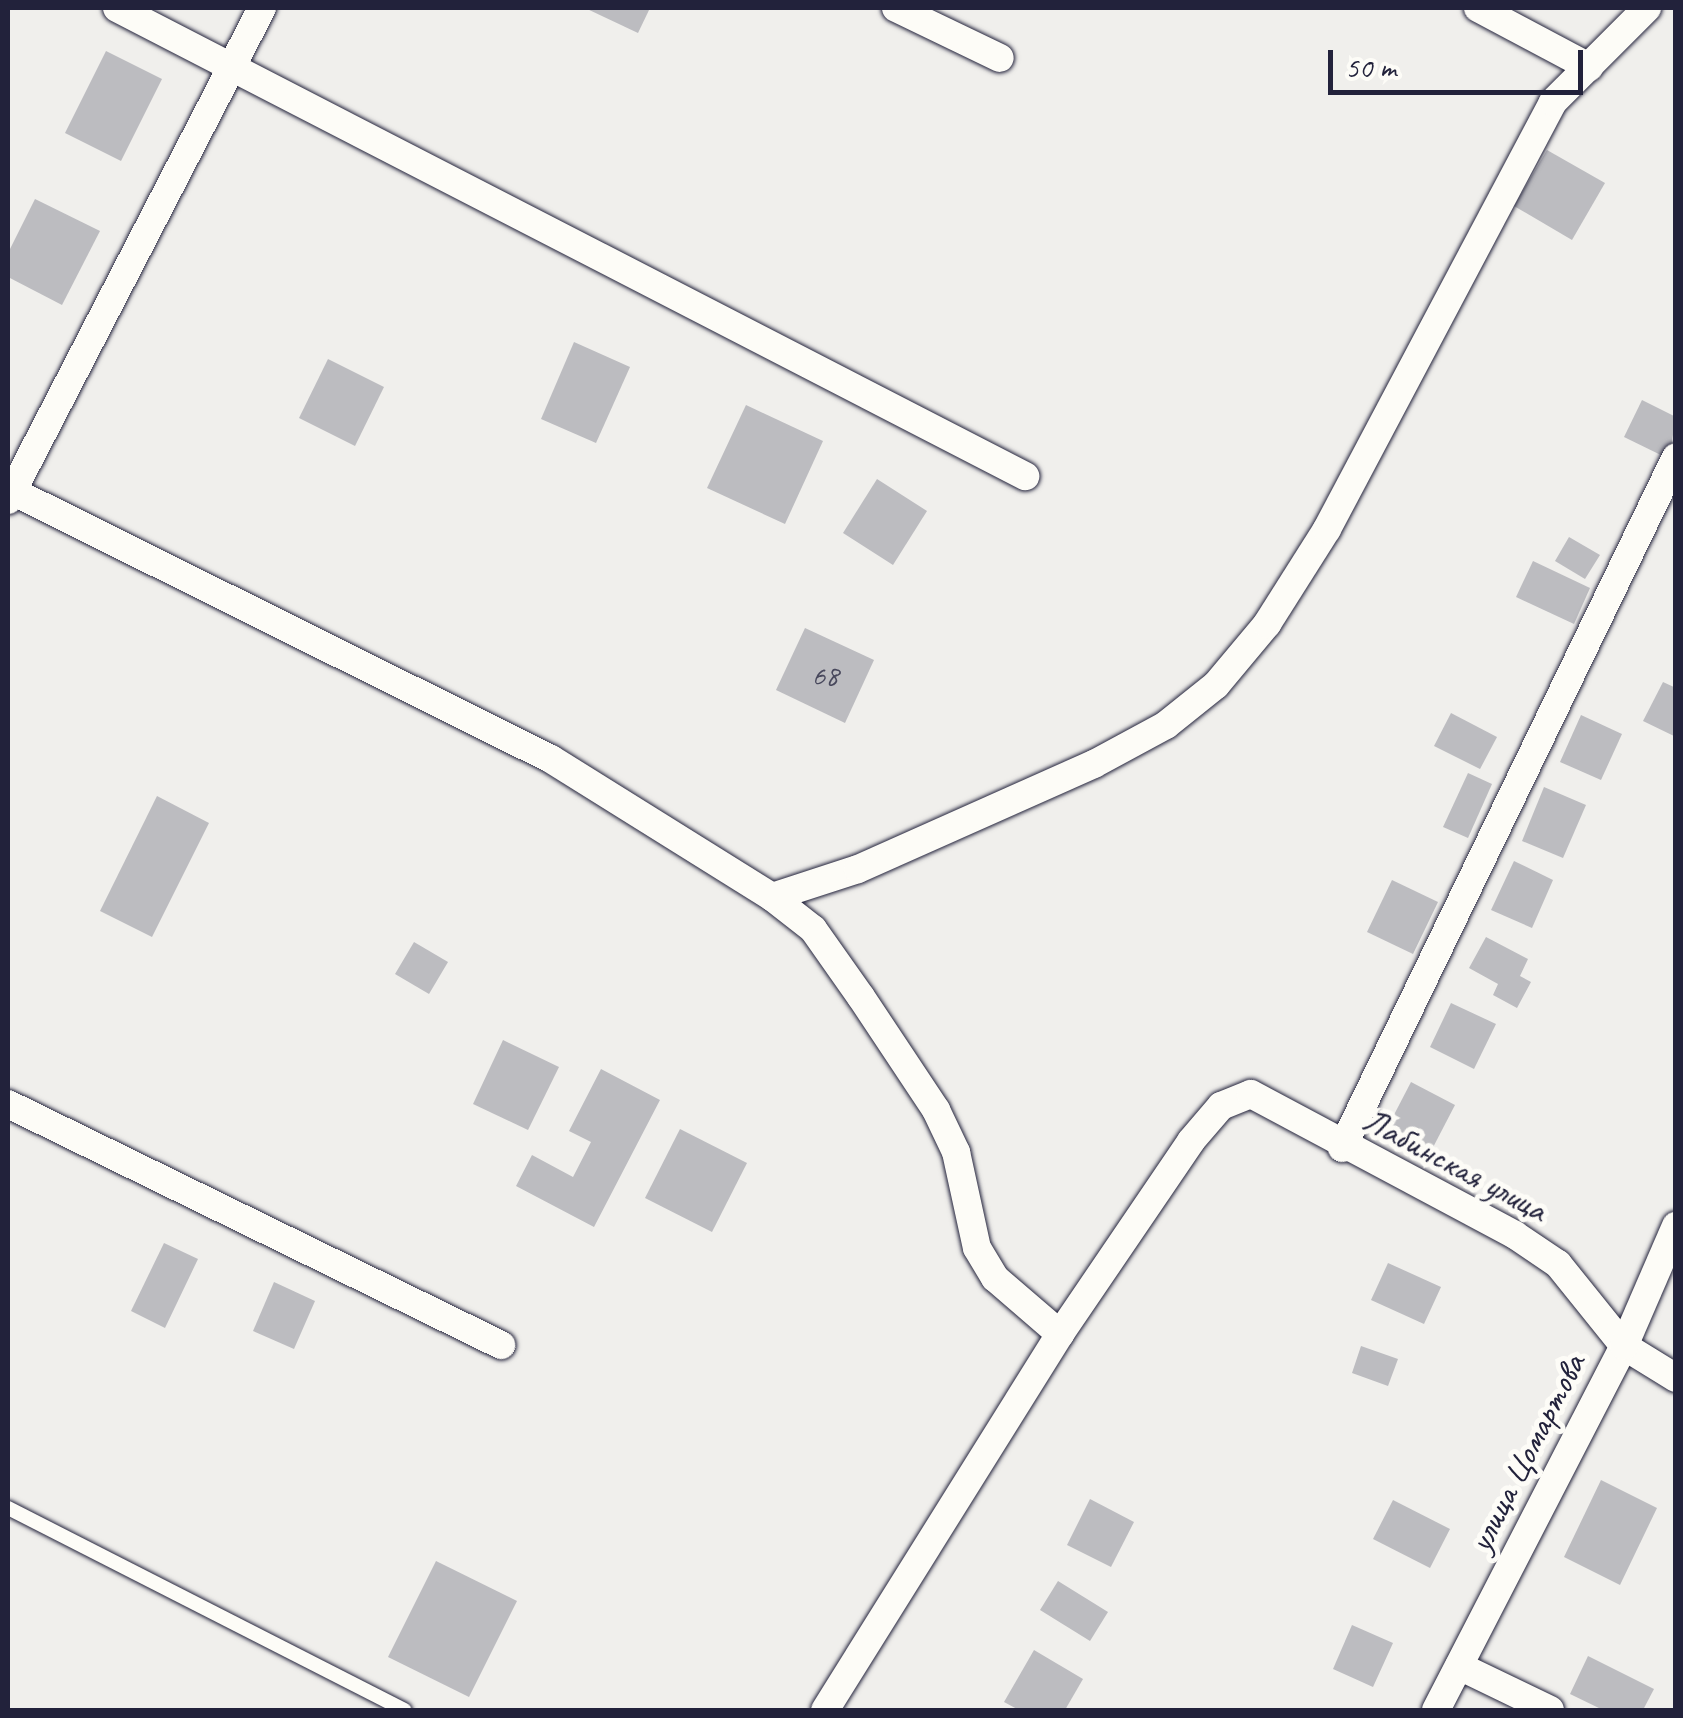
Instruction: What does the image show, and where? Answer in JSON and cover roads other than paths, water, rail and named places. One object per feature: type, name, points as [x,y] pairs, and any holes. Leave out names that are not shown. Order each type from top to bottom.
[{"type":"street","points":[[117,8],[1024,476]]},
{"type":"street","points":[[262,8],[9,493],[551,759],[772,897],[813,930],[936,1110],[956,1152],[977,1248],[995,1278],[1060,1334],[825,1710]]},
{"type":"street","points":[[896,8],[1000,58]]},
{"type":"street","points":[[1478,8],[1588,66]]},
{"type":"street","points":[[772,897],[858,869],[1094,764],[1166,725],[1216,684],[1267,624],[1327,528],[1553,102],[1647,8]]},
{"type":"street","points":[[1342,1148],[1676,457]]},
{"type":"street","name":"Лабинская улица","points":[[1060,1334],[1222,1106],[1252,1094],[1342,1148],[1515,1235],[1558,1264],[1624,1346],[1676,1378]]},
{"type":"street","points":[[8,1104],[501,1345]]},
{"type":"street","name":"улица Цомартова","points":[[1436,1710],[1624,1346],[1676,1226]]},
{"type":"street","points":[[1459,1666],[1550,1710]]},
{"type":"lane","points":[[8,1508],[405,1710]]}]
